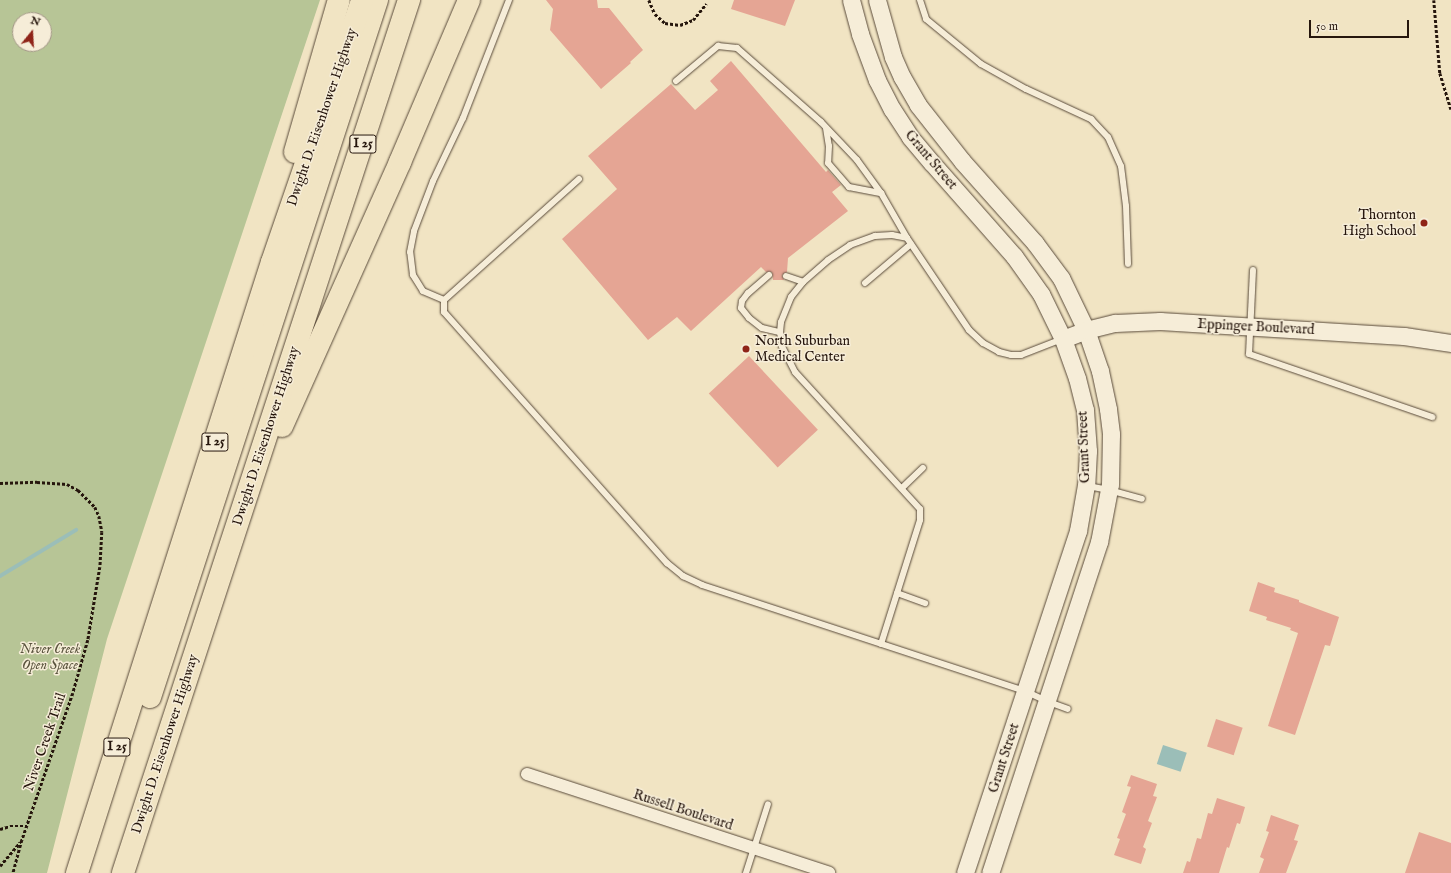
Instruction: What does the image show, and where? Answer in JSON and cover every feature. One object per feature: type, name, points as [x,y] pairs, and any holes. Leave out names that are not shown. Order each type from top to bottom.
[{"type":"highway","points":[[272,262],[274,223],[339,0]]},
{"type":"highway","name":"Dwight D. Eisenhower Highway","points":[[77,873],[272,262],[362,0]]},
{"type":"highway","points":[[92,873],[378,0]]},
{"type":"highway","points":[[316,289],[335,192],[392,0]]},
{"type":"highway","name":"Dwight D. Eisenhower Highway","points":[[123,873],[266,432],[316,289],[410,0]]},
{"type":"highway","points":[[224,565],[316,347],[394,176],[469,0]]},
{"type":"street","name":"Grant Street","points":[[851,0],[860,34],[876,80],[892,109],[910,136],[932,164],[1014,256],[1041,294],[1063,339],[1077,378],[1085,410],[1088,451],[1086,485],[1083,507],[1071,555],[965,873]]},
{"type":"street","name":"Grant Street","points":[[877,0],[893,56],[902,77],[918,105],[962,161],[1048,261],[1069,294],[1086,330],[1100,371],[1108,409],[1111,434],[1109,490],[1099,542],[990,873]]},
{"type":"street","name":"Eppinger Boulevard","points":[[1063,339],[1086,330],[1115,323],[1133,321],[1250,326],[1404,336],[1451,343]]},
{"type":"street","name":"Russell Boulevard","points":[[527,774],[828,873]]},
{"type":"lane","points":[[444,300],[423,291],[413,275],[410,252],[414,231],[433,181],[463,118],[509,0]]},
{"type":"lane","points":[[920,0],[920,4],[926,19],[981,64],[1026,89],[1091,119],[1108,137],[1121,166],[1126,206],[1128,264]]},
{"type":"lane","points":[[676,81],[718,46],[736,48],[826,127],[857,160],[881,193],[907,238],[969,330],[983,343],[999,352],[1011,355],[1021,355],[1063,339]]},
{"type":"lane","points":[[826,127],[829,146],[828,163],[849,187],[881,193]]},
{"type":"lane","points":[[579,179],[444,300],[444,312],[668,563],[683,576],[702,585],[1026,691],[1046,701],[1068,709]]},
{"type":"lane","points":[[881,644],[920,520],[920,509],[796,372],[782,346],[780,332],[781,322],[788,302],[803,282],[828,260],[850,245],[875,236],[892,235],[907,238]]},
{"type":"lane","points":[[865,283],[911,244]]},
{"type":"lane","points":[[1253,270],[1249,354],[1432,417]]},
{"type":"lane","points":[[769,275],[748,293],[742,301],[741,308],[748,318],[762,328],[780,332]]},
{"type":"lane","points":[[786,276],[803,282]]},
{"type":"lane","points":[[902,488],[923,468]]},
{"type":"lane","points":[[1086,485],[1142,499]]},
{"type":"lane","points":[[897,593],[925,603]]},
{"type":"lane","points":[[746,873],[768,804]]},
{"type":"path","points":[[649,0],[655,14],[665,23],[680,25],[694,20],[706,4]]},
{"type":"path","points":[[1434,0],[1440,73],[1451,109]]},
{"type":"path","name":"Niver Creek Trail","points":[[0,483],[37,482],[67,484],[78,490],[95,507],[100,516],[102,532],[100,567],[87,646],[73,693],[26,826],[13,873]]},
{"type":"path","points":[[0,829],[10,826],[26,826]]},
{"type":"path","points":[[0,866],[22,840]]},
{"type":"green space","name":"Niver Creek Open Space","points":[[0,0],[320,0],[107,639],[47,873],[0,873]]},
{"type":"water","points":[[1163,745],[1187,753],[1181,772],[1157,764]]},
{"type":"building","points":[[546,0],[597,0],[598,8],[609,8],[643,50],[630,62],[631,63],[601,89],[550,30],[553,9]]},
{"type":"building","points":[[734,0],[795,0],[785,26],[731,9]]},
{"type":"building","points":[[731,61],[826,172],[828,170],[841,185],[832,192],[848,211],[788,258],[787,272],[782,275],[784,280],[773,280],[772,272],[766,272],[761,267],[691,331],[677,317],[648,340],[562,239],[617,189],[588,156],[671,84],[695,110],[718,90],[710,81]]},
{"type":"building","points":[[749,356],[818,430],[778,467],[709,394]]},
{"type":"building","points":[[1258,582],[1275,588],[1274,592],[1299,600],[1299,602],[1339,617],[1330,646],[1325,645],[1295,735],[1268,726],[1298,633],[1290,630],[1291,628],[1266,620],[1267,617],[1249,611]]},
{"type":"building","points":[[1216,719],[1243,728],[1234,755],[1207,747]]},
{"type":"building","points":[[1131,775],[1157,784],[1153,796],[1157,797],[1148,821],[1152,823],[1143,847],[1146,849],[1141,864],[1114,855],[1120,839],[1117,838],[1126,814],[1122,812],[1131,787],[1127,786]]},
{"type":"building","points":[[1217,798],[1245,807],[1240,824],[1237,823],[1229,848],[1227,847],[1219,873],[1183,873],[1187,861],[1190,862],[1197,838],[1201,839],[1208,813],[1212,814]]},
{"type":"building","points":[[1271,815],[1299,825],[1294,840],[1298,841],[1286,873],[1259,873],[1264,859],[1260,857],[1269,832],[1266,831]]},
{"type":"building","points":[[1419,832],[1451,843],[1451,873],[1405,873]]},
{"type":"waterway","points":[[0,576],[76,530]]},
{"type":"place","name":"Thornton High School","points":[[1424,223]]},
{"type":"place","name":"North Suburban Medical Center","points":[[746,349]]}]
